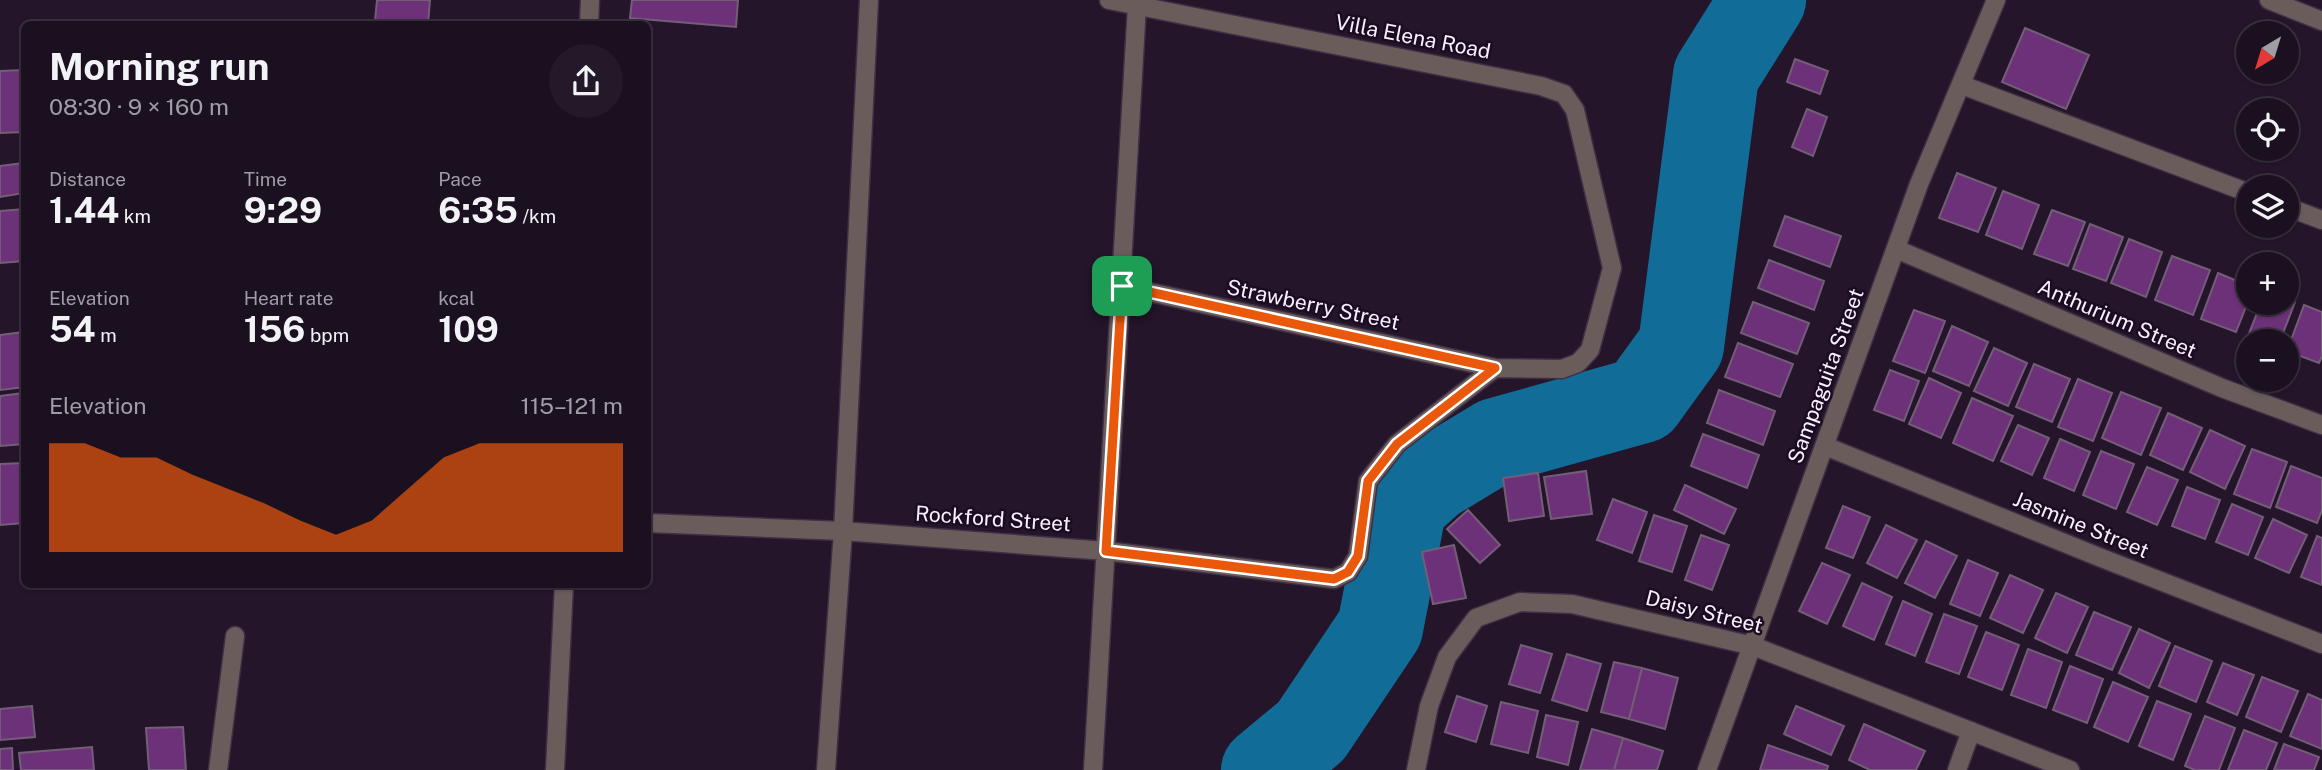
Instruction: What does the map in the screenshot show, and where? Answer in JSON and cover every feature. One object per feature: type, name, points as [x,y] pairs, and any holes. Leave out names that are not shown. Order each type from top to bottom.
[{"type":"street","points":[[589,21],[590,0]]},
{"type":"street","points":[[826,770],[843,531],[869,0]]},
{"type":"street","name":"Villa Elena Road","points":[[1109,0],[1541,86],[1564,94],[1575,110]]},
{"type":"street","name":"Sampaguita Street","points":[[1707,770],[1919,184],[1996,0]]},
{"type":"street","points":[[2269,0],[2322,20]]},
{"type":"street","points":[[1093,770],[1137,5]]},
{"type":"street","points":[[1962,85],[2236,187]]},
{"type":"street","name":"Strawberry Street","points":[[1122,286],[1495,368],[1562,369],[1578,363],[1590,350],[1612,268],[1575,110]]},
{"type":"street","points":[[2299,211],[2322,220]]},
{"type":"street","name":"Anthurium Street","points":[[1896,250],[2222,388],[2322,425]]},
{"type":"street","name":"Rockford Street","points":[[651,523],[843,531],[1106,551],[1334,579],[1348,572],[1358,556],[1368,481],[1397,444],[1495,368]]},
{"type":"street","name":"Jasmine Street","points":[[1825,446],[2322,644]]},
{"type":"street","points":[[555,770],[564,588]]},
{"type":"street","name":"Daisy Street","points":[[1416,770],[1429,706],[1447,657],[1476,618],[1520,602],[1572,604],[1753,646],[2070,770]]},
{"type":"street","points":[[218,770],[235,636]]},
{"type":"street","points":[[1957,770],[1971,731]]},
{"type":"building","points":[[377,0],[430,0],[428,21],[375,21]]},
{"type":"building","points":[[632,0],[738,0],[736,27],[630,18]]},
{"type":"building","points":[[2025,28],[2089,55],[2066,109],[2002,82]]},
{"type":"building","points":[[1795,59],[1828,71],[1820,94],[1787,82]]},
{"type":"building","points":[[21,70],[21,132],[0,133],[0,71]]},
{"type":"building","points":[[1807,109],[1827,117],[1813,156],[1792,147]]},
{"type":"building","points":[[21,163],[21,194],[0,197],[0,166]]},
{"type":"building","points":[[1957,173],[1996,188],[1978,232],[1939,218]]},
{"type":"building","points":[[2003,191],[2039,205],[2022,249],[1986,235]]},
{"type":"building","points":[[21,209],[21,261],[0,263],[0,211]]},
{"type":"building","points":[[2052,210],[2085,222],[2068,266],[2034,254]]},
{"type":"building","points":[[1785,216],[1841,236],[1830,267],[1774,246]]},
{"type":"building","points":[[2090,224],[2123,237],[2106,281],[2073,269]]},
{"type":"building","points":[[2129,239],[2162,252],[2146,297],[2111,283]]},
{"type":"building","points":[[2172,256],[2210,270],[2193,315],[2155,300]]},
{"type":"building","points":[[1769,260],[1824,281],[1814,310],[1758,288]]},
{"type":"building","points":[[2218,273],[2236,281],[2236,315],[2243,315],[2236,332],[2201,319]]},
{"type":"building","points":[[1753,302],[1809,323],[1797,354],[1741,333]]},
{"type":"building","points":[[2304,305],[2322,312],[2322,356],[2319,363],[2299,356],[2299,329],[2295,329]]},
{"type":"building","points":[[1914,310],[1945,321],[1925,373],[1893,361]]},
{"type":"building","points":[[2256,315],[2290,315],[2285,329],[2251,329]]},
{"type":"building","points":[[1952,326],[1988,342],[1969,386],[1933,371]]},
{"type":"building","points":[[21,332],[21,387],[0,390],[0,335]]},
{"type":"building","points":[[1738,343],[1793,364],[1780,397],[1725,377]]},
{"type":"building","points":[[1994,348],[2027,363],[2008,406],[1974,391]]},
{"type":"building","points":[[2034,364],[2070,379],[2052,422],[2016,407]]},
{"type":"building","points":[[1890,370],[1919,381],[1904,421],[1874,410]]},
{"type":"building","points":[[1929,378],[1961,393],[1941,438],[1909,424]]},
{"type":"building","points":[[2078,379],[2112,393],[2093,441],[2058,427]]},
{"type":"building","points":[[1719,390],[1775,411],[1763,445],[1707,423]]},
{"type":"building","points":[[2121,392],[2161,408],[2141,455],[2102,438]]},
{"type":"building","points":[[21,393],[21,444],[0,446],[0,396]]},
{"type":"building","points":[[1972,398],[2013,416],[1993,461],[1953,443]]},
{"type":"building","points":[[2168,413],[2202,428],[2183,470],[2150,455]]},
{"type":"building","points":[[2018,425],[2049,438],[2032,475],[2001,461]]},
{"type":"building","points":[[2210,430],[2245,446],[2225,489],[2190,472]]},
{"type":"building","points":[[1703,434],[1759,455],[1747,488],[1691,466]]},
{"type":"building","points":[[2060,439],[2090,452],[2074,491],[2044,478]]},
{"type":"building","points":[[2252,449],[2287,462],[2270,508],[2234,494]]},
{"type":"building","points":[[2101,451],[2134,464],[2116,509],[2083,495]]},
{"type":"building","points":[[21,463],[21,523],[0,525],[0,464]]},
{"type":"building","points":[[2291,466],[2322,478],[2322,510],[2317,523],[2276,507]]},
{"type":"building","points":[[2147,467],[2178,480],[2157,525],[2127,512]]},
{"type":"building","points":[[1586,471],[1592,514],[1551,519],[1544,477]]},
{"type":"building","points":[[1538,473],[1544,516],[1509,521],[1503,478]]},
{"type":"building","points":[[1685,485],[1736,509],[1724,534],[1674,510]]},
{"type":"building","points":[[2187,487],[2220,500],[2205,539],[2172,526]]},
{"type":"building","points":[[1613,499],[1647,512],[1632,553],[1597,540]]},
{"type":"building","points":[[2232,504],[2263,517],[2248,555],[2216,542]]},
{"type":"building","points":[[1843,506],[1870,517],[1853,558],[1826,548]]},
{"type":"building","points":[[1468,510],[1500,545],[1480,563],[1447,529]]},
{"type":"building","points":[[1654,515],[1687,526],[1672,572],[1639,561]]},
{"type":"building","points":[[2273,519],[2307,535],[2289,573],[2255,558]]},
{"type":"building","points":[[1886,525],[1917,540],[1897,578],[1867,563]]},
{"type":"building","points":[[1701,535],[1729,545],[1712,590],[1685,580]]},
{"type":"building","points":[[2317,536],[2322,538],[2322,585],[2301,577]]},
{"type":"building","points":[[1926,541],[1957,556],[1935,598],[1905,583]]},
{"type":"building","points":[[1454,545],[1466,598],[1433,604],[1422,552]]},
{"type":"building","points":[[1968,560],[1998,573],[1980,616],[1950,604]]},
{"type":"building","points":[[1822,563],[1850,575],[1827,624],[1799,611]]},
{"type":"building","points":[[2010,575],[2043,590],[2023,633],[1990,618]]},
{"type":"building","points":[[1862,583],[1892,597],[1874,640],[1843,626]]},
{"type":"building","points":[[2056,593],[2088,607],[2067,653],[2035,638]]},
{"type":"building","points":[[1903,601],[1932,614],[1915,656],[1886,644]]},
{"type":"building","points":[[2094,612],[2131,627],[2112,670],[2076,655]]},
{"type":"building","points":[[1944,614],[1977,626],[1959,674],[1926,662]]},
{"type":"building","points":[[2139,629],[2170,643],[2149,688],[2119,673]]},
{"type":"building","points":[[1986,632],[2019,645],[2002,690],[1968,677]]},
{"type":"building","points":[[1521,645],[1552,654],[1540,693],[1509,684]]},
{"type":"building","points":[[2175,646],[2212,661],[2196,702],[2159,686]]},
{"type":"building","points":[[2028,649],[2062,662],[2046,708],[2011,695]]},
{"type":"building","points":[[1567,654],[1601,664],[1587,711],[1552,700]]},
{"type":"building","points":[[1614,662],[1642,668],[1629,719],[1601,712]]},
{"type":"building","points":[[2223,663],[2254,675],[2237,715],[2207,702]]},
{"type":"building","points":[[2070,666],[2103,679],[2087,723],[2053,710]]},
{"type":"building","points":[[1642,668],[1678,678],[1665,729],[1629,719]]},
{"type":"building","points":[[2262,677],[2298,691],[2281,732],[2246,717]]},
{"type":"building","points":[[2113,682],[2148,697],[2128,742],[2094,727]]},
{"type":"building","points":[[2308,694],[2322,700],[2322,749],[2290,736]]},
{"type":"building","points":[[1457,696],[1487,706],[1476,742],[1445,732]]},
{"type":"building","points":[[2157,701],[2191,714],[2173,760],[2139,746]]},
{"type":"building","points":[[1501,702],[1538,711],[1528,753],[1491,744]]},
{"type":"building","points":[[32,706],[35,737],[0,740],[0,709]]},
{"type":"building","points":[[1796,706],[1844,726],[1831,755],[1784,734]]},
{"type":"building","points":[[1546,715],[1578,722],[1568,765],[1537,757]]},
{"type":"building","points":[[2205,716],[2235,728],[2219,770],[2195,770],[2185,766]]},
{"type":"building","points":[[1864,724],[1925,751],[1916,770],[1870,770],[1849,760]]},
{"type":"building","points":[[183,727],[186,770],[149,770],[146,728]]},
{"type":"building","points":[[1592,729],[1623,738],[1614,770],[1580,770]]},
{"type":"building","points":[[2244,730],[2277,743],[2266,770],[2228,770]]},
{"type":"building","points":[[1623,738],[1663,751],[1657,770],[1614,770]]},
{"type":"building","points":[[2284,744],[2319,757],[2314,770],[2274,770]]},
{"type":"building","points":[[1768,745],[1828,766],[1827,770],[1760,770]]},
{"type":"building","points":[[92,747],[94,770],[21,770],[19,753]]},
{"type":"building","points":[[12,748],[13,770],[0,770],[0,749]]},
{"type":"waterway","points":[[1264,770],[1311,731],[1380,628],[1404,505],[1433,479],[1496,441],[1642,400],[1681,346],[1716,75],[1763,0]]},
{"type":"route","points":[[1122,286],[1495,368],[1397,444],[1368,481],[1358,556],[1348,572],[1334,579],[1106,551],[1122,286]]}]
